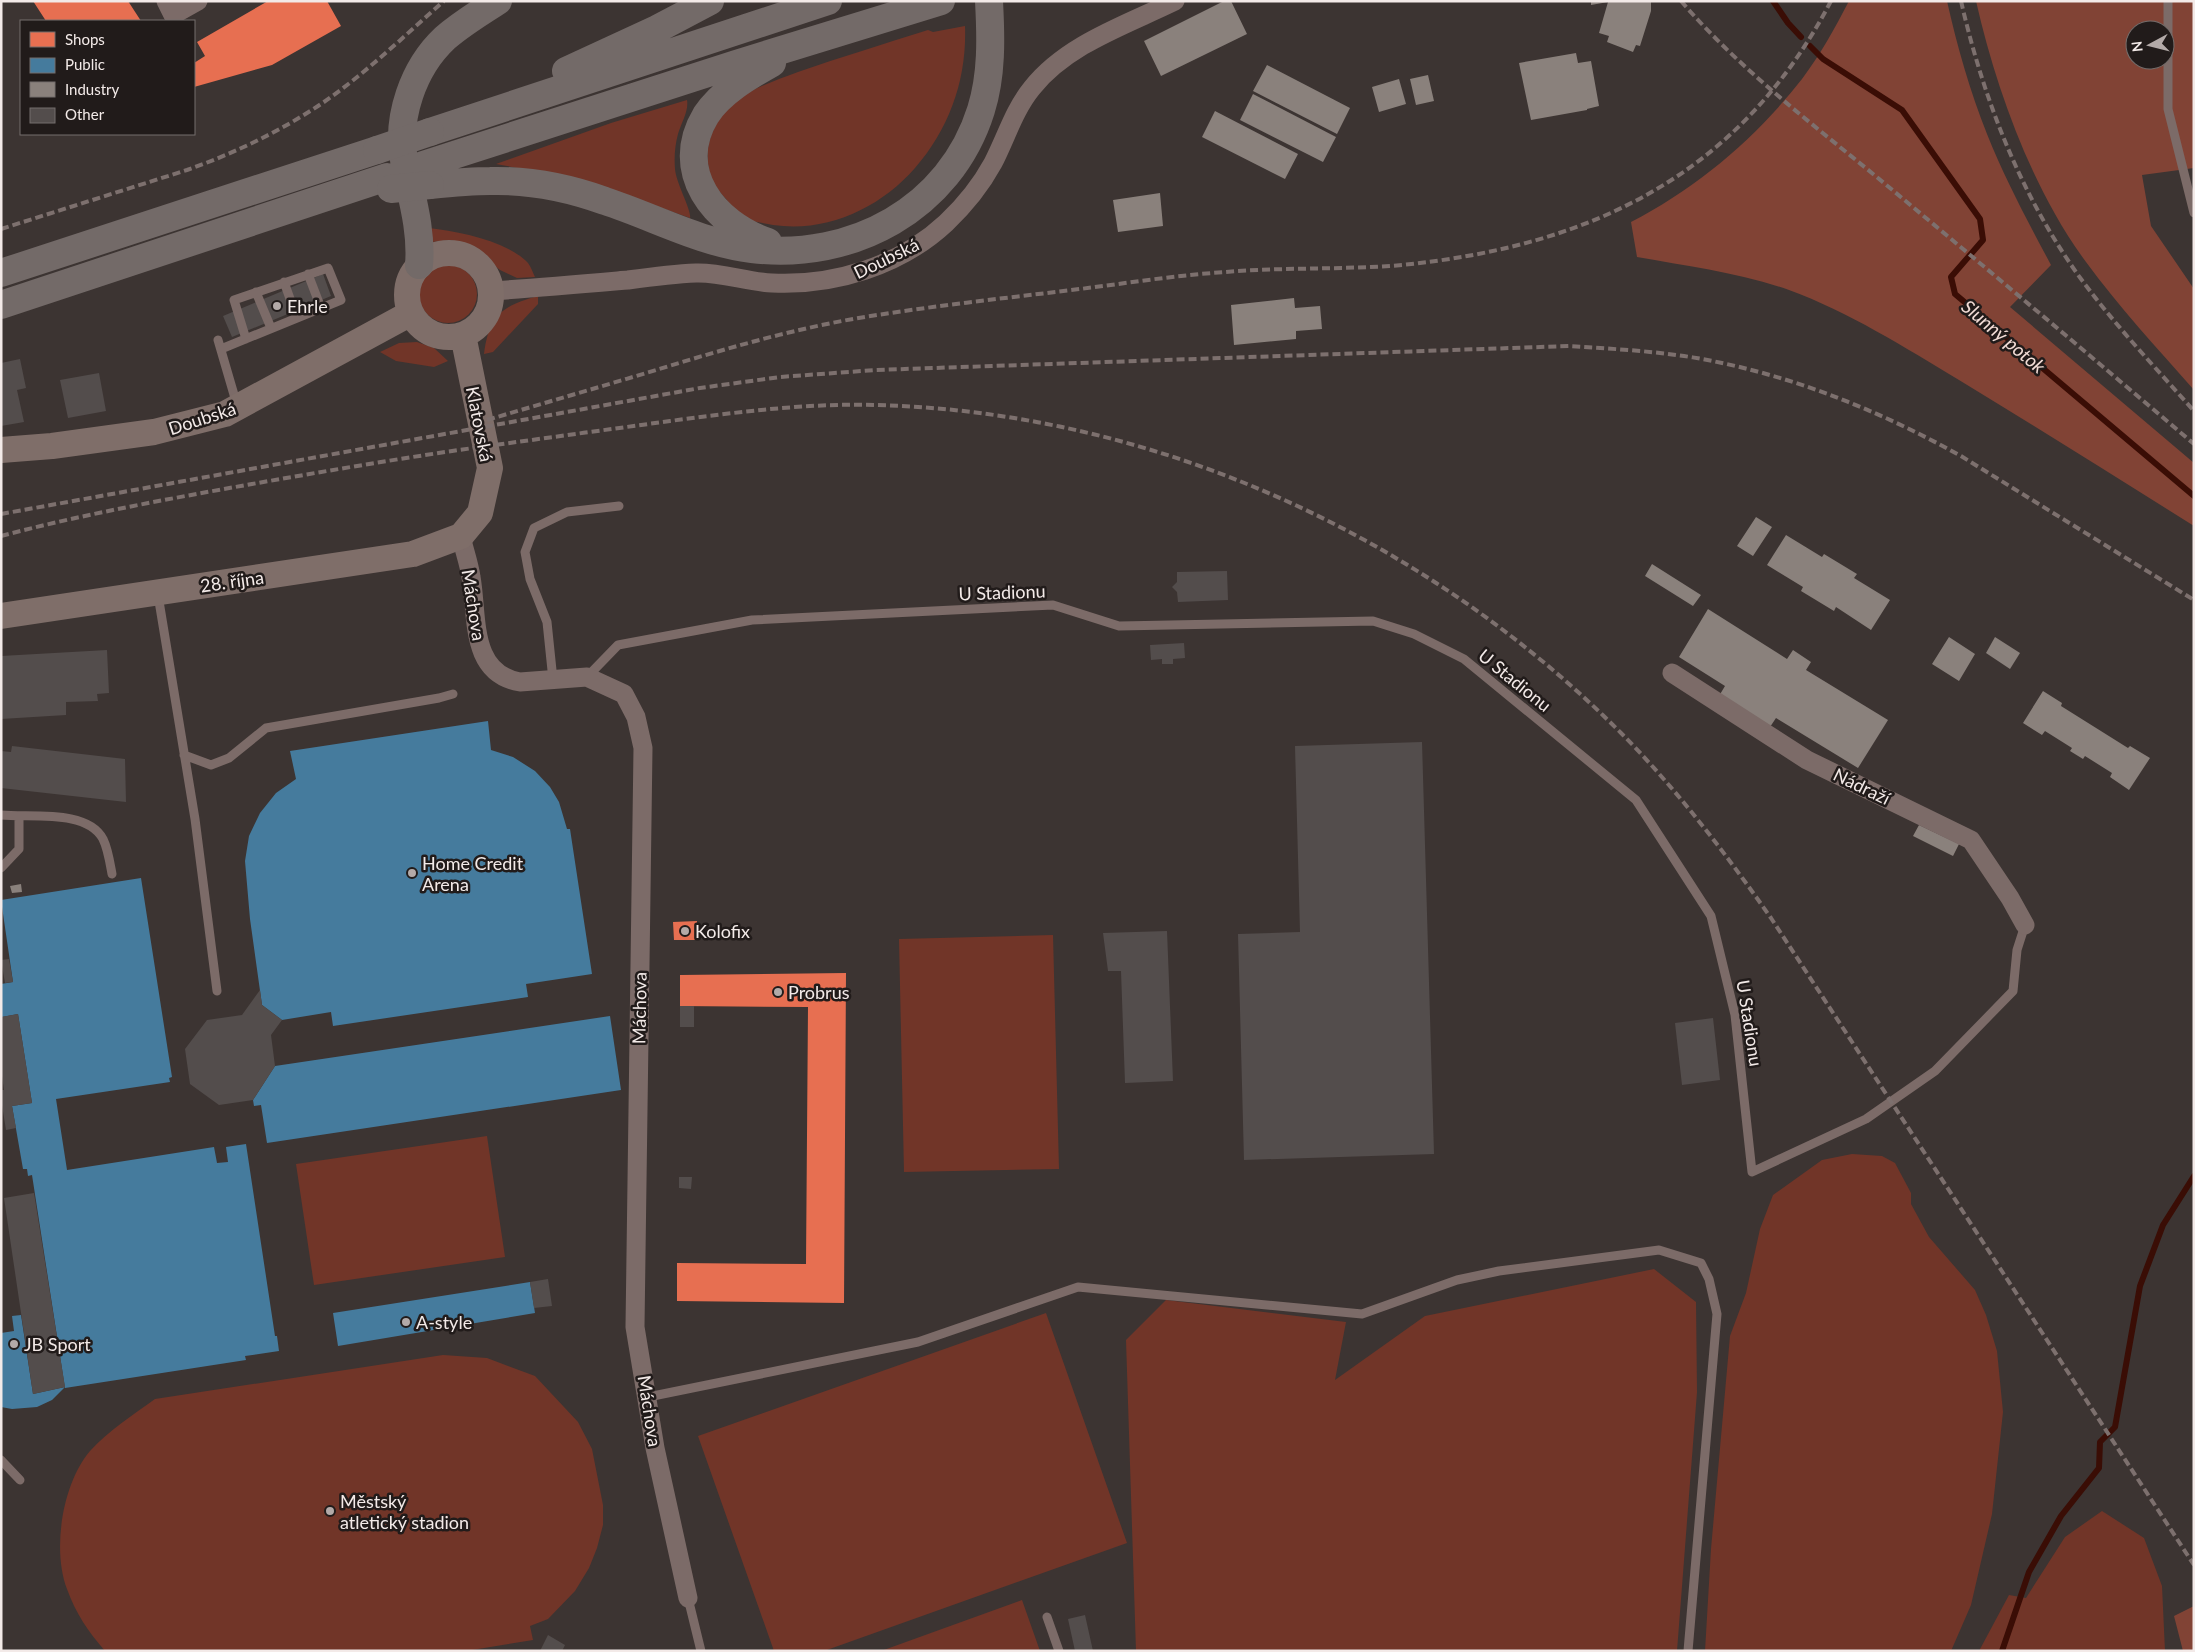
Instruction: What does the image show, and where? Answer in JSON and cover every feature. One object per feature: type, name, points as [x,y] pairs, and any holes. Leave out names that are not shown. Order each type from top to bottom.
[{"type":"highway","points":[[419,265],[418,226],[402,145],[403,115],[408,99],[428,59],[444,39],[468,20],[498,1]]},
{"type":"highway","points":[[430,132],[658,29],[710,1]]},
{"type":"highway","points":[[1,274],[828,1]]},
{"type":"highway","points":[[986,1],[990,30]]},
{"type":"highway","points":[[426,175],[549,186],[604,200],[692,234],[732,246],[773,250],[814,249],[858,238],[886,225],[918,204],[949,171],[972,132],[981,110],[990,66],[990,1]]},
{"type":"highway","points":[[1,305],[335,194],[426,175],[831,34],[936,3]]},
{"type":"highway","points":[[814,249],[778,245],[757,238],[722,218],[707,200],[701,189],[696,172],[695,154],[700,126],[717,102],[736,86],[773,62],[831,34]]},
{"type":"street","points":[[166,1],[174,15],[198,1]]},
{"type":"street","name":"Doubská","points":[[491,291],[698,273],[772,283],[821,280],[849,276],[876,266],[902,254],[938,230],[974,192],[993,163],[1018,110],[1031,88],[1050,68],[1079,47],[1175,1]]},
{"type":"street","points":[[443,252],[463,255],[480,266],[488,277],[491,291],[491,302],[482,322],[463,335],[451,337],[439,336],[427,331],[418,323],[411,313],[407,296],[409,279],[419,265],[430,257],[443,252]]},
{"type":"street","name":"Doubská","points":[[1,450],[52,446],[154,432],[200,422],[225,414],[411,313]]},
{"type":"street","name":"Klatovská","points":[[460,536],[480,513],[490,468],[463,335]]},
{"type":"street","name":"28. října","points":[[1,616],[413,554],[460,536]]},
{"type":"street","name":"Máchova","points":[[460,536],[471,577],[479,645],[484,659],[496,673],[509,680],[520,682],[587,677],[624,694],[636,717],[643,748],[635,1327],[655,1448],[688,1598]]},
{"type":"street","name":"Nádraží","points":[[1672,673],[1807,760],[1970,840],[2010,898],[2025,924]]},
{"type":"lane","points":[[2168,1],[2168,109],[2193,211]]},
{"type":"lane","points":[[238,408],[219,345],[246,339],[340,300],[328,268],[234,300],[246,339]]},
{"type":"lane","points":[[308,274],[321,308]]},
{"type":"lane","points":[[284,282],[297,318]]},
{"type":"lane","points":[[256,292],[271,328]]},
{"type":"lane","points":[[553,680],[547,622],[530,579],[525,552],[534,528],[567,512],[619,506]]},
{"type":"lane","points":[[158,592],[184,755],[217,991]]},
{"type":"lane","name":"U Stadionu","points":[[587,677],[618,645],[752,620],[1053,605],[1119,626],[1372,621],[1414,634],[1464,659],[1636,800],[1710,916],[1735,1015],[1752,1172],[1866,1119],[1936,1071],[2013,991],[2017,950],[2025,924]]},
{"type":"lane","points":[[184,755],[211,765],[229,758],[266,728],[453,694]]},
{"type":"lane","points":[[1,815],[66,817],[88,824],[103,839],[112,874]]},
{"type":"lane","points":[[1,868],[19,850],[19,816]]},
{"type":"lane","points":[[648,1397],[918,1342],[1078,1286],[1362,1314],[1457,1280],[1499,1271],[1659,1250],[1701,1263],[1709,1278],[1717,1314],[1688,1651]]},
{"type":"lane","points":[[1,1460],[20,1480]]},
{"type":"lane","points":[[688,1598],[701,1651]]},
{"type":"lane","points":[[1046,1617],[1059,1651]]},
{"type":"shaded area","points":[[1849,1],[1947,1],[1964,68],[1987,134],[2025,217],[2051,265],[2010,307],[2194,463],[2194,526],[2048,434],[1876,331],[1833,309],[1771,284],[1714,270],[1637,257],[1631,222],[1656,208],[1702,177],[1724,160],[1765,122],[1809,70]]},
{"type":"shaded area","points":[[1976,1],[2194,1],[2194,168],[2142,175],[2151,226],[2194,289],[2194,390],[2112,295],[2086,262],[2067,233],[2033,171],[2005,103]]},
{"type":"shaded area","points":[[965,26],[963,64],[959,83],[954,102],[938,136],[915,168],[886,195],[869,206],[851,215],[813,225],[773,225],[744,218],[734,209],[711,179],[708,163],[710,138],[722,115],[741,98],[773,81],[814,66],[928,30],[933,32]]},
{"type":"shaded area","points":[[687,100],[686,113],[676,142],[675,165],[676,175],[689,209],[690,218],[594,187],[546,174],[496,164],[611,123]]},
{"type":"shaded area","points":[[429,228],[482,238],[507,248],[528,263],[535,277],[517,278],[500,270],[470,246],[451,240],[432,242]]},
{"type":"shaded area","points":[[448,265],[459,267],[472,278],[477,294],[475,305],[464,318],[448,323],[437,321],[424,310],[419,294],[421,283],[432,270]]},
{"type":"shaded area","points":[[538,296],[538,304],[493,352],[484,354],[489,330],[499,314],[506,308]]},
{"type":"shaded area","points":[[417,342],[434,348],[448,361],[434,367],[396,361],[380,352],[399,343]]},
{"type":"shaded area","points":[[1053,935],[1059,1169],[904,1172],[899,939]]},
{"type":"shaded area","points":[[487,1136],[505,1257],[314,1285],[296,1164]]},
{"type":"shaded area","points":[[1852,1154],[1882,1156],[1895,1163],[1911,1193],[1911,1204],[1929,1237],[1975,1290],[1986,1315],[1997,1351],[2003,1412],[1992,1514],[1971,1605],[1951,1651],[1705,1651],[1711,1549],[1730,1336],[1746,1293],[1760,1229],[1773,1195],[1822,1160]]},
{"type":"shaded area","points":[[1654,1269],[1696,1302],[1697,1392],[1677,1651],[1136,1651],[1126,1340],[1166,1300],[1346,1322],[1335,1380],[1425,1316]]},
{"type":"shaded area","points":[[1046,1313],[1127,1543],[824,1651],[774,1651],[698,1436]]},
{"type":"shaded area","name":"Městský atletický stadion","points":[[443,1355],[487,1358],[535,1376],[578,1422],[592,1449],[603,1505],[603,1525],[597,1548],[589,1568],[575,1591],[548,1619],[530,1626],[533,1640],[466,1651],[105,1651],[78,1614],[67,1589],[60,1556],[60,1537],[66,1499],[72,1481],[90,1451],[105,1437],[155,1399]]},
{"type":"shaded area","points":[[2102,1511],[2144,1538],[2162,1586],[2165,1651],[1979,1651],[2009,1595],[2026,1598],[2065,1537]]},
{"type":"shaded area","points":[[1022,1600],[1040,1651],[881,1651]]},
{"type":"shaded area","points":[[2194,1606],[2194,1651],[2183,1651],[2174,1616]]},
{"type":"building: Shops","points":[[33,1],[128,1],[140,20],[45,20]]},
{"type":"building: Shops","points":[[268,1],[327,1],[341,26],[272,65],[195,87],[195,62],[205,56],[197,42]]},
{"type":"building: Shops","name":"Kolofix","points":[[697,921],[696,940],[674,940],[673,922]]},
{"type":"building: Shops","points":[[846,973],[844,1303],[677,1301],[677,1263],[806,1264],[808,1007],[680,1006],[680,975]]},
{"type":"building: Public","name":"Home Credit Arena","points":[[488,721],[491,750],[513,757],[535,771],[550,787],[559,802],[567,829],[570,829],[592,974],[526,984],[528,997],[333,1026],[331,1012],[282,1020],[262,1005],[250,919],[245,861],[249,836],[260,813],[276,793],[296,779],[290,751]]},
{"type":"building: Public","points":[[141,878],[172,1077],[169,1078],[170,1082],[56,1099],[67,1170],[214,1147],[217,1163],[228,1162],[226,1147],[246,1144],[275,1336],[277,1336],[279,1351],[245,1356],[246,1360],[65,1388],[32,1175],[28,1176],[27,1169],[23,1169],[12,1106],[32,1103],[18,1014],[2,1017],[1,984],[13,982],[1,900]]},
{"type":"building: Public","points":[[610,1016],[621,1090],[267,1143],[261,1105],[254,1106],[253,1100],[275,1066]]},
{"type":"building: Public","name":"A-style","points":[[530,1282],[535,1313],[338,1346],[333,1313]]},
{"type":"building: Public","points":[[21,1315],[33,1394],[65,1387],[52,1400],[37,1407],[12,1409],[1,1407],[1,1333],[14,1331],[12,1316]]},
{"type":"building: Industry","points":[[1224,1],[1231,1],[1247,34],[1161,76],[1144,41]]},
{"type":"building: Industry","points":[[1591,1],[1651,1],[1651,11],[1640,46],[1636,45],[1633,52],[1607,42],[1609,36],[1599,33],[1608,2],[1591,5]]},
{"type":"building: Industry","points":[[1576,53],[1578,63],[1591,61],[1599,106],[1531,120],[1519,63]]},
{"type":"building: Industry","points":[[1267,65],[1350,108],[1337,134],[1253,91]]},
{"type":"building: Industry","points":[[1428,75],[1434,101],[1416,105],[1410,79]]},
{"type":"building: Industry","points":[[1399,79],[1406,104],[1379,112],[1372,87]]},
{"type":"building: Industry","points":[[1253,94],[1336,137],[1323,162],[1240,120]]},
{"type":"building: Industry","points":[[1215,111],[1298,154],[1285,179],[1202,137]]},
{"type":"building: Industry","points":[[1160,193],[1163,226],[1118,232],[1113,200]]},
{"type":"building: Industry","points":[[1294,298],[1295,308],[1320,306],[1322,329],[1296,331],[1296,339],[1234,345],[1231,305]]},
{"type":"building: Industry","points":[[1756,517],[1772,527],[1753,556],[1737,546]]},
{"type":"building: Industry","points":[[1786,535],[1822,557],[1824,554],[1857,574],[1854,578],[1890,600],[1871,630],[1836,607],[1834,611],[1801,591],[1803,587],[1767,565]]},
{"type":"building: Industry","points":[[1652,564],[1701,595],[1693,606],[1645,576]]},
{"type":"building: Industry","points":[[1708,609],[1787,659],[1793,650],[1811,662],[1806,670],[1888,720],[1858,768],[1776,718],[1770,727],[1719,696],[1725,686],[1679,657]]},
{"type":"building: Industry","points":[[1949,637],[1975,654],[1959,681],[1932,664]]},
{"type":"building: Industry","points":[[1995,637],[2020,653],[2010,669],[1986,653]]},
{"type":"building: Industry","points":[[2043,691],[2062,703],[2061,706],[2128,748],[2130,746],[2150,758],[2129,790],[2110,777],[2112,773],[2085,756],[2083,759],[2070,751],[2072,748],[2045,731],[2042,735],[2023,723]]},
{"type":"building: Industry","points":[[1919,825],[1959,844],[1953,856],[1913,836]]},
{"type":"building: Industry","points":[[21,884],[22,892],[12,893],[10,886]]},
{"type":"building: Other","name":"Ehrle","points":[[323,274],[331,296],[232,337],[223,316]]},
{"type":"building: Other","points":[[20,359],[26,388],[17,390],[24,422],[1,426],[1,363]]},
{"type":"building: Other","points":[[99,373],[106,411],[68,418],[60,380]]},
{"type":"building: Other","points":[[1227,571],[1228,600],[1178,602],[1177,592],[1172,587],[1177,582],[1177,572]]},
{"type":"building: Other","points":[[1184,643],[1185,658],[1173,659],[1173,664],[1162,664],[1162,659],[1151,660],[1150,645]]},
{"type":"building: Other","points":[[107,650],[109,693],[97,694],[98,701],[66,702],[66,715],[1,719],[1,656]]},
{"type":"building: Other","points":[[1422,742],[1434,1154],[1244,1160],[1238,934],[1300,932],[1295,746]]},
{"type":"building: Other","points":[[12,746],[125,759],[126,802],[1,788],[1,751],[11,752]]},
{"type":"building: Other","points":[[1167,931],[1173,1081],[1125,1083],[1121,971],[1108,971],[1103,933]]},
{"type":"building: Other","points":[[9,959],[13,982],[5,983],[1,960]]},
{"type":"building: Other","points":[[260,990],[262,1005],[282,1020],[271,1035],[275,1066],[253,1100],[219,1105],[190,1084],[185,1049],[207,1020],[242,1015]]},
{"type":"building: Other","points":[[680,1006],[694,1006],[694,1027],[680,1027]]},
{"type":"building: Other","points":[[18,1014],[32,1103],[12,1106],[16,1128],[6,1130],[1,1099],[1,1090],[4,1090],[1,1069],[1,1017]]},
{"type":"building: Other","points":[[1713,1018],[1720,1080],[1682,1085],[1675,1023]]},
{"type":"building: Other","points":[[679,1177],[692,1177],[691,1189],[679,1188]]},
{"type":"building: Other","points":[[34,1193],[65,1387],[33,1394],[4,1198]]},
{"type":"building: Other","points":[[548,1279],[552,1306],[534,1308],[530,1282]]},
{"type":"building: Other","points":[[1085,1615],[1093,1651],[1075,1651],[1068,1619]]},
{"type":"building: Other","points":[[548,1635],[565,1645],[562,1651],[540,1651]]},
{"type":"waterway","name":"Slunný potok","points":[[1773,1],[1788,23],[1801,37]]},
{"type":"waterway","name":"Slunný potok","points":[[1810,46],[1823,59],[1902,110],[1980,219],[1983,240],[1951,277],[1955,294],[2194,496]]},
{"type":"waterway","points":[[2002,1651],[2029,1572],[2061,1516],[2099,1468],[2100,1442],[2115,1427],[2140,1286],[2163,1225],[2194,1176]]},
{"type":"railway","points":[[1,229],[187,170],[221,157],[270,134],[318,106],[351,82],[444,1]]},
{"type":"railway","points":[[1681,1],[1729,52],[1781,99],[1890,188],[2194,444]]},
{"type":"railway","points":[[487,420],[741,345],[797,330],[855,319],[908,310],[1189,275],[1248,270],[1358,268],[1402,265],[1471,255],[1536,240],[1597,219],[1653,191],[1705,156],[1752,113],[1794,62],[1831,1]]},
{"type":"railway","points":[[1961,1],[1980,72],[1992,108],[2020,176],[2037,209],[2089,290],[2133,343],[2194,411]]},
{"type":"railway","points":[[1,514],[700,388],[780,377],[876,370],[1569,346],[1669,354],[1736,366],[1803,385],[1868,410],[1961,456],[2194,600]]},
{"type":"railway","points":[[1,536],[158,501],[403,458],[696,418],[824,405],[876,405],[980,413],[1083,432],[1183,460],[1281,498],[1374,545],[1463,601],[1546,664],[1623,735],[1663,778],[1737,870],[1771,918],[2194,1565]]},
{"type":"place","name":"Ehrle","points":[[277,306]]},
{"type":"place","name":"Home Credit Arena","points":[[412,873]]},
{"type":"place","name":"Kolofix","points":[[685,931]]},
{"type":"place","name":"Probrus","points":[[778,992]]},
{"type":"place","name":"A-style","points":[[406,1322]]},
{"type":"place","name":"JB Sport","points":[[14,1344]]},
{"type":"place","name":"Městský atletický stadion","points":[[330,1511]]}]
